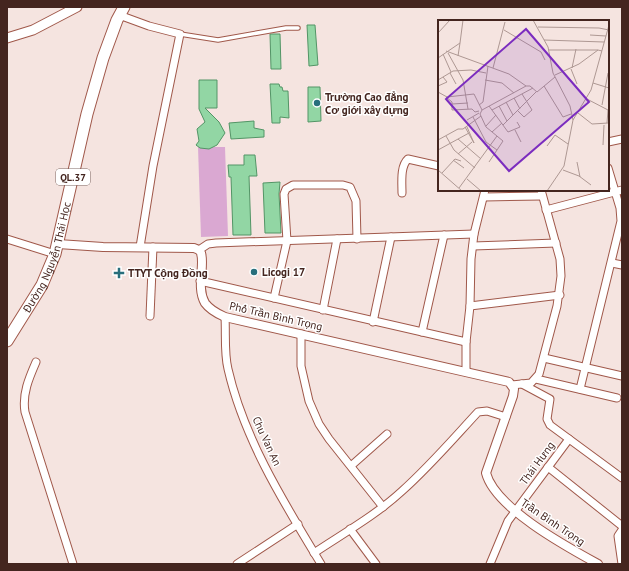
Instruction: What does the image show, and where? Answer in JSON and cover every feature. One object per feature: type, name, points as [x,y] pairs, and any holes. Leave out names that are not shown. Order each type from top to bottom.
[{"type":"highway","name":"Đường Nguyễn Thái Học","points":[[7,341],[42,285],[56,249],[87,114],[103,58],[122,11]]},
{"type":"main road","points":[[7,38],[33,30],[77,7]]},
{"type":"street","points":[[122,11],[149,26],[180,34],[153,166],[140,247]]},
{"type":"street","points":[[609,142],[622,139]]},
{"type":"street","points":[[402,192],[405,161],[408,159],[438,166]]},
{"type":"street","points":[[580,389],[612,263],[620,221],[619,191],[609,170]]},
{"type":"street","points":[[274,298],[287,241],[284,194],[286,189],[293,185],[343,185],[350,187],[356,201],[357,238]]},
{"type":"street","points":[[546,210],[619,191]]},
{"type":"street","points":[[466,372],[466,342],[470,306],[472,246],[484,193],[542,193],[560,259],[560,295],[544,358],[536,379],[531,383],[512,384]]},
{"type":"street","points":[[7,239],[56,249],[153,247],[194,248],[199,250],[208,244],[216,243],[474,234]]},
{"type":"street","points":[[422,332],[444,235]]},
{"type":"street","points":[[373,322],[391,237]]},
{"type":"street","points":[[323,310],[337,239]]},
{"type":"street","points":[[472,246],[556,243]]},
{"type":"street","points":[[150,316],[153,247]]},
{"type":"street","name":"Phố Trần Bình Trọng","points":[[199,250],[201,254],[200,281],[205,302],[215,313],[225,317],[503,380],[512,384]]},
{"type":"street","points":[[612,263],[622,265]]},
{"type":"street","points":[[200,281],[373,322],[466,342]]},
{"type":"street","points":[[470,306],[560,295]]},
{"type":"street","name":"Chu Van An","points":[[225,317],[226,358],[237,400],[250,435],[281,496],[321,564]]},
{"type":"street","points":[[301,334],[301,366],[309,402],[323,431],[352,465],[383,507]]},
{"type":"street","points":[[544,358],[622,376]]},
{"type":"street","points":[[36,362],[27,385],[24,403],[25,412],[73,564]]},
{"type":"street","points":[[536,379],[617,398]]},
{"type":"street","name":"Trần Bình Trọng","points":[[512,384],[514,389],[513,396],[486,473],[489,483],[496,494],[533,525],[570,549],[598,564]]},
{"type":"street","points":[[522,384],[550,399],[548,423],[622,478]]},
{"type":"street","points":[[314,553],[383,507],[422,473],[478,412],[487,410],[506,417]]},
{"type":"street","points":[[352,465],[387,434]]},
{"type":"street","name":"Thái Hưng","points":[[490,564],[504,530],[516,511],[569,439]]},
{"type":"street","points":[[548,467],[622,526]]},
{"type":"street","points":[[237,564],[298,524]]},
{"type":"street","points":[[350,529],[376,564]]},
{"type":"street","points":[[622,530],[618,536],[622,564]]},
{"type":"lane","points":[[180,34],[218,40],[286,28],[298,28]]},
{"type":"shaded area","points":[[198,147],[225,147],[228,236],[201,237]]},
{"type":"building","points":[[307,25],[315,25],[318,65],[309,66]]},
{"type":"building","points":[[270,34],[280,34],[281,69],[271,69]]},
{"type":"building","points":[[199,80],[217,80],[217,108],[205,108],[219,122],[225,133],[217,145],[209,149],[200,148],[196,145],[199,141],[197,129],[205,122],[199,109]]},
{"type":"building","points":[[270,84],[279,84],[283,91],[288,91],[289,118],[280,117],[280,123],[272,123]]},
{"type":"building","points":[[308,87],[320,87],[321,121],[308,122]]},
{"type":"building","points":[[254,121],[254,128],[264,130],[264,137],[231,139],[229,123]]},
{"type":"building","points":[[244,155],[255,155],[257,176],[249,176],[251,235],[233,235],[231,177],[229,177],[228,165],[244,165]]},
{"type":"building","points":[[280,182],[279,194],[281,233],[265,233],[263,183]]},
{"type":"place","name":"Trường Cao đẳng Cơ giới xây dựng","points":[[317,103]]},
{"type":"place","name":"Licogi 17","points":[[254,272]]},
{"type":"place","name":"TTYT Cộng Đồng","points":[[119,273]]}]
